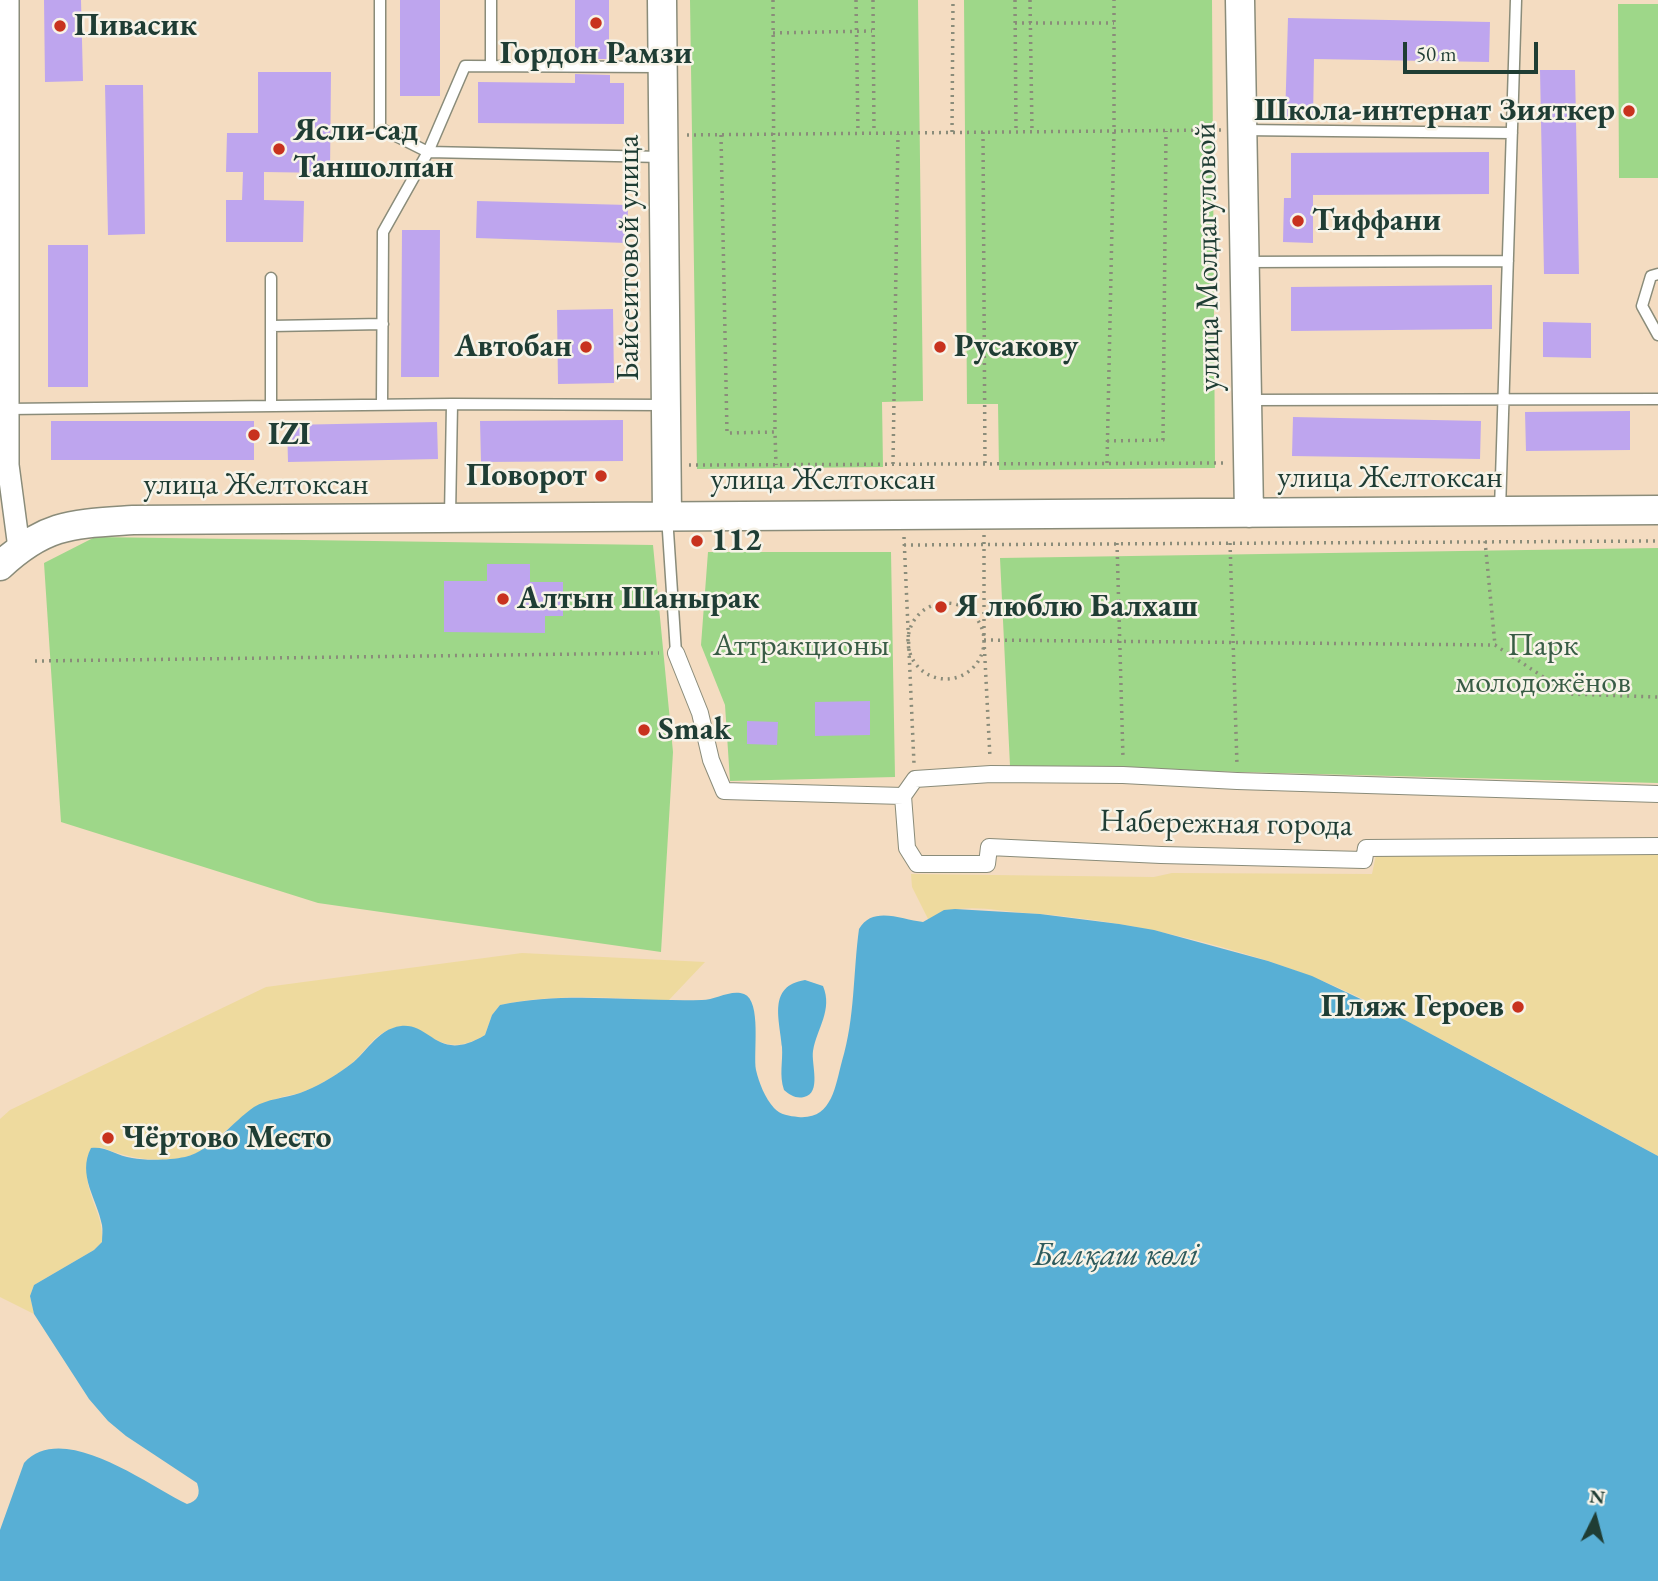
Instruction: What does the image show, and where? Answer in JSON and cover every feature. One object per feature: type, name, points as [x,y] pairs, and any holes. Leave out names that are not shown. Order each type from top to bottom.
[{"type":"street","points":[[8,0],[8,409],[4,464],[10,557]]},
{"type":"street","name":"Байсеитовой улица","points":[[662,0],[667,515]]},
{"type":"street","name":"улица Молдагуловой","points":[[1240,0],[1249,513]]},
{"type":"street","name":"улица Желтоксан","points":[[10,557],[49,530],[97,522],[133,520],[1658,510]]},
{"type":"street","points":[[676,653],[700,713],[711,760],[724,791],[903,796],[915,779]]},
{"type":"street","name":"Набережная города","points":[[915,779],[991,774],[1123,775],[1658,794]]},
{"type":"street","name":"Набережная города","points":[[903,796],[907,848],[917,864],[987,864],[989,846],[1161,855],[1364,860],[1366,848],[1658,846]]},
{"type":"lane","points":[[380,0],[380,128],[428,152],[664,146]]},
{"type":"lane","points":[[491,0],[491,66]]},
{"type":"lane","points":[[1500,513],[1516,0]]},
{"type":"lane","points":[[382,404],[383,232],[428,152],[465,66],[663,67]]},
{"type":"lane","points":[[1241,130],[1512,133]]},
{"type":"lane","points":[[1243,262],[1508,261]]},
{"type":"lane","points":[[1658,274],[1651,276],[1642,306],[1658,335]]},
{"type":"lane","points":[[271,278],[271,406]]},
{"type":"lane","points":[[271,326],[383,324]]},
{"type":"lane","points":[[1245,400],[1658,399]]},
{"type":"lane","points":[[8,409],[382,404],[666,405]]},
{"type":"lane","points":[[450,519],[452,404]]},
{"type":"lane","points":[[667,515],[676,653]]},
{"type":"path","points":[[773,0],[776,465]]},
{"type":"path","points":[[856,0],[858,133]]},
{"type":"path","points":[[873,0],[874,133]]},
{"type":"path","points":[[952,132],[953,0]]},
{"type":"path","points":[[1015,0],[1016,132]]},
{"type":"path","points":[[1030,0],[1032,132]]},
{"type":"path","points":[[1107,464],[1114,0]]},
{"type":"path","points":[[1015,23],[1114,23]]},
{"type":"path","points":[[773,33],[873,31]]},
{"type":"path","points":[[1107,441],[1163,440],[1167,130]]},
{"type":"path","points":[[664,146],[721,135],[1241,130]]},
{"type":"path","points":[[982,132],[985,464]]},
{"type":"path","points":[[893,464],[898,133]]},
{"type":"path","points":[[721,135],[727,433],[775,432]]},
{"type":"path","points":[[666,465],[1247,464]]},
{"type":"path","points":[[903,514],[915,779]]},
{"type":"path","points":[[985,515],[984,640],[991,774]]},
{"type":"path","points":[[1485,541],[1495,645]]},
{"type":"path","points":[[904,545],[1658,541]]},
{"type":"path","points":[[1117,543],[1123,775]]},
{"type":"path","points":[[1230,543],[1237,781]]},
{"type":"path","points":[[934,604],[964,607],[972,613],[983,630],[983,650],[974,668],[957,678],[947,680],[937,679],[919,669],[913,662],[907,643],[908,632],[917,615],[934,604]]},
{"type":"path","points":[[984,640],[1495,645],[1569,694],[1658,697]]},
{"type":"path","points":[[35,661],[676,653]]},
{"type":"green space","points":[[690,0],[918,0],[923,401],[882,402],[883,467],[697,469]]},
{"type":"green space","points":[[964,0],[1212,0],[1215,468],[999,470],[998,404],[967,404]]},
{"type":"green space","points":[[1618,4],[1658,4],[1658,178],[1619,178]]},
{"type":"green space","points":[[95,537],[653,545],[673,752],[661,952],[318,903],[61,822],[44,563]]},
{"type":"green space","name":"Парк молодожёнов","points":[[1658,548],[1658,783],[1010,766],[1000,558]]},
{"type":"green space","name":"Аттракционы","points":[[708,552],[891,552],[895,777],[730,781],[725,705],[701,645]]},
{"type":"sand","name":"Пляж Героев","points":[[1658,854],[1658,1156],[1397,1016],[1310,976],[1206,943],[1098,921],[975,908],[950,911],[929,921],[912,887],[911,874],[1154,877],[1172,873],[1372,874],[1376,855]]},
{"type":"sand","name":"Чёртово Место","points":[[522,953],[705,962],[668,1001],[563,998],[500,1005],[492,1015],[485,1035],[468,1043],[454,1045],[411,1028],[399,1027],[386,1031],[352,1063],[319,1085],[262,1106],[193,1155],[153,1160],[101,1147],[88,1155],[87,1180],[101,1226],[102,1242],[94,1250],[34,1285],[30,1296],[34,1314],[0,1297],[0,1119],[10,1110],[266,987]]},
{"type":"water","name":"Балқаш көлі","points":[[944,910],[1040,914],[1154,930],[1268,961],[1312,976],[1405,1020],[1658,1156],[1658,1581],[0,1581],[0,1530],[24,1463],[41,1452],[60,1449],[82,1452],[105,1460],[187,1504],[196,1499],[199,1490],[197,1483],[108,1421],[89,1399],[34,1314],[30,1296],[34,1285],[94,1250],[102,1242],[100,1215],[87,1177],[87,1158],[91,1148],[102,1148],[138,1159],[185,1157],[213,1142],[259,1104],[300,1093],[330,1078],[354,1062],[378,1037],[392,1028],[412,1027],[446,1044],[469,1043],[485,1035],[492,1015],[500,1005],[550,999],[707,1000],[734,993],[744,994],[753,1006],[756,1070],[765,1095],[774,1108],[785,1115],[809,1117],[825,1107],[837,1081],[852,1012],[859,929],[865,922],[880,916],[923,922]]},
{"type":"water","points":[[805,980],[823,986],[826,1003],[813,1051],[813,1090],[804,1097],[798,1097],[784,1090],[778,1006],[785,989],[793,983]]},
{"type":"building","points":[[44,0],[81,0],[83,81],[45,82]]},
{"type":"building","points":[[400,0],[440,0],[440,96],[400,96]]},
{"type":"building","points":[[575,0],[609,0],[609,59],[575,59]]},
{"type":"building","points":[[1288,18],[1490,22],[1489,62],[1314,59],[1313,121],[1285,120]]},
{"type":"building","points":[[1540,70],[1575,70],[1579,274],[1544,274]]},
{"type":"building","points":[[258,72],[331,72],[330,173],[264,172],[264,200],[304,201],[303,242],[226,242],[226,200],[242,200],[243,172],[226,172],[227,133],[258,133]]},
{"type":"building","points":[[575,74],[610,75],[610,83],[624,83],[624,124],[478,123],[478,82],[575,83]]},
{"type":"building","points":[[105,85],[143,85],[145,234],[108,235]]},
{"type":"building","points":[[1489,152],[1489,194],[1313,195],[1313,243],[1283,242],[1284,198],[1291,198],[1291,153]]},
{"type":"building","points":[[477,201],[628,205],[627,243],[476,238]]},
{"type":"building","points":[[402,230],[440,230],[439,377],[401,377]]},
{"type":"building","points":[[48,245],[88,245],[88,387],[48,387]]},
{"type":"building","points":[[1492,285],[1492,329],[1291,331],[1291,287]]},
{"type":"building","name":"Автобан","points":[[613,309],[614,383],[558,384],[557,310]]},
{"type":"building","points":[[1543,322],[1591,323],[1591,358],[1543,357]]},
{"type":"building","points":[[1630,411],[1630,450],[1526,451],[1525,412]]},
{"type":"building","points":[[1293,417],[1481,421],[1480,459],[1292,456]]},
{"type":"building","points":[[623,420],[623,461],[481,462],[480,421]]},
{"type":"building","points":[[51,421],[254,421],[254,460],[51,460]]},
{"type":"building","points":[[437,422],[438,459],[288,462],[287,425]]},
{"type":"building","name":"Алтын Шанырак","points":[[487,564],[530,564],[530,582],[563,582],[563,616],[545,616],[545,633],[444,632],[444,581],[487,581]]},
{"type":"building","points":[[870,701],[870,735],[815,736],[815,702]]},
{"type":"building","points":[[747,721],[778,722],[777,745],[747,744]]},
{"type":"place","name":"Гордон Рамзи","points":[[596,23]]},
{"type":"place","name":"Пивасик","points":[[60,26]]},
{"type":"place","name":"Школа-интернат Зияткер","points":[[1629,111]]},
{"type":"place","name":"Ясли-сад Таншолпан","points":[[279,149]]},
{"type":"place","name":"Тиффани","points":[[1298,221]]},
{"type":"place","name":"Автобан","points":[[586,347]]},
{"type":"place","name":"Русакову","points":[[940,347]]},
{"type":"place","name":"IZI","points":[[254,435]]},
{"type":"place","name":"Поворот","points":[[601,476]]},
{"type":"place","name":"112","points":[[697,541]]},
{"type":"place","name":"Алтын Шанырак","points":[[503,599]]},
{"type":"place","name":"Я люблю Балхаш","points":[[941,607]]},
{"type":"place","name":"Smak","points":[[644,730]]},
{"type":"place","name":"Пляж Героев","points":[[1518,1007]]},
{"type":"place","name":"Чёртово Место","points":[[108,1138]]}]
